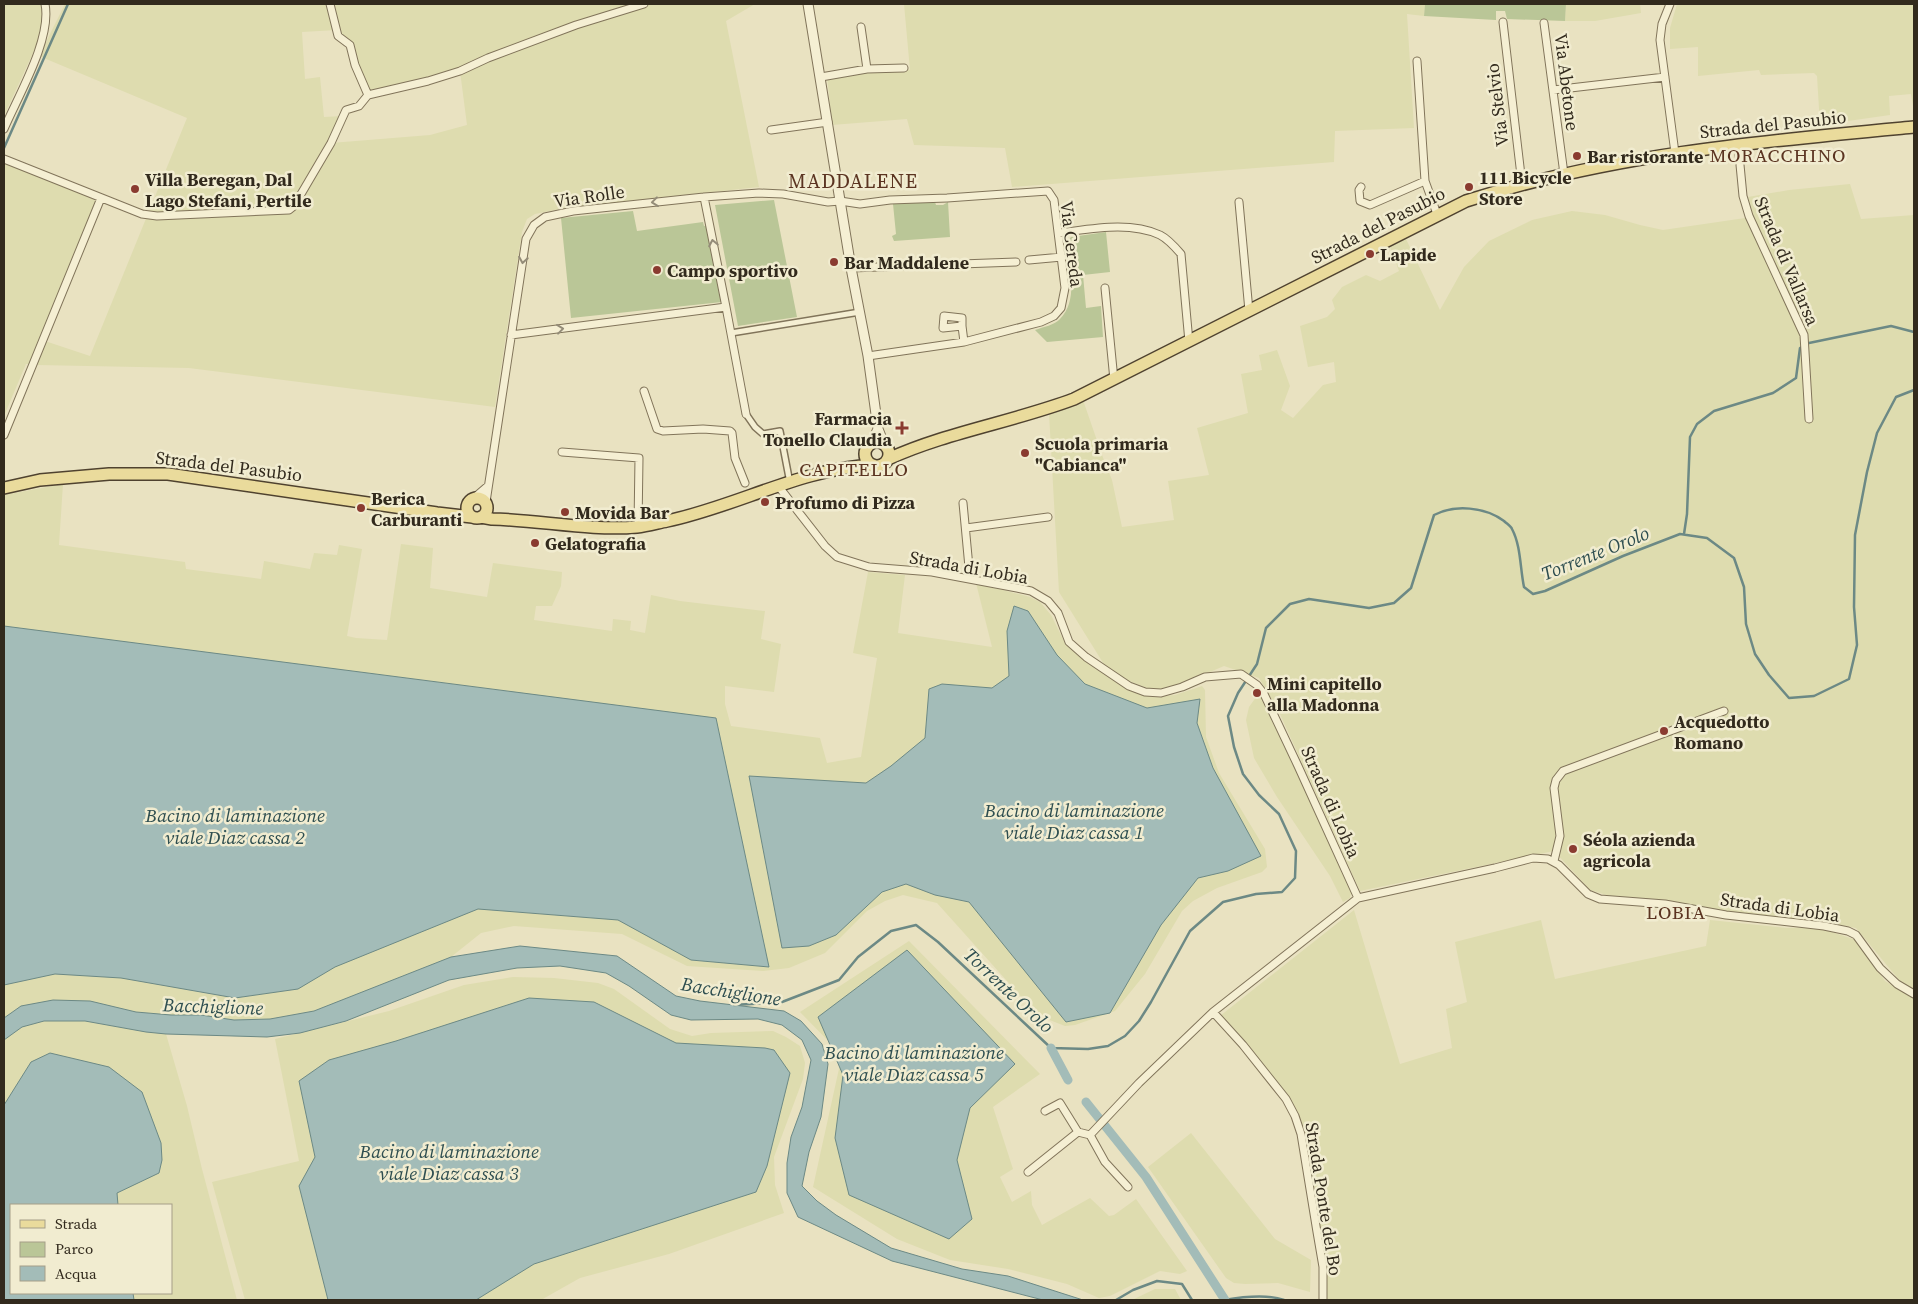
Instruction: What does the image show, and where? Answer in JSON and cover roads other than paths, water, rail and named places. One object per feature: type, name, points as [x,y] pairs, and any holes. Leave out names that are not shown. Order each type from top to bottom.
[{"type":"main road","name":"Strada del Pasubio","points":[[888,459],[943,439],[1042,411],[1074,399],[1466,201],[1522,184],[1635,159],[1738,144],[1914,127]]},
{"type":"main road","name":"Strada del Pasubio","points":[[885,445],[904,446],[943,439]]},
{"type":"main road","points":[[813,476],[853,460],[869,447],[880,443],[885,445],[889,455],[888,459],[881,465],[872,465],[866,458],[869,447]]},
{"type":"main road","name":"Strada del Pasubio","points":[[4,488],[40,480],[109,474],[168,474],[449,514],[603,527],[638,526],[670,520],[747,490],[785,485],[849,467],[872,465]]},
{"type":"main road","points":[[449,514],[472,499],[481,498],[497,516],[504,520]]},
{"type":"main road","points":[[472,499],[467,509],[477,517],[485,514],[487,504]]},
{"type":"street","points":[[4,128],[41,44],[46,23],[45,4]]},
{"type":"street","points":[[330,4],[338,36],[350,45],[355,65],[368,95]]},
{"type":"street","points":[[4,159],[142,214],[157,216],[289,210],[294,206],[331,143],[346,110],[359,106],[368,95],[428,81],[576,26],[644,4]]},
{"type":"street","points":[[808,4],[851,268],[868,356],[878,428],[885,445]]},
{"type":"street","points":[[1670,4],[1662,24],[1660,40],[1675,153]]},
{"type":"street","name":"Via Stelvio","points":[[1502,22],[1522,184]]},
{"type":"street","name":"Via Abetone","points":[[1544,23],[1564,174]]},
{"type":"street","points":[[861,27],[867,69]]},
{"type":"street","points":[[1417,61],[1425,181],[1437,214]]},
{"type":"street","points":[[821,77],[867,69],[904,68]]},
{"type":"street","points":[[1552,90],[1665,77]]},
{"type":"street","points":[[771,130],[828,122]]},
{"type":"street","name":"Strada di Vallarsa","points":[[1738,144],[1742,196],[1749,216],[1804,335],[1810,419]]},
{"type":"street","points":[[1361,187],[1359,190],[1360,202],[1370,205],[1425,181]]},
{"type":"street","name":"Via Cereda","points":[[840,201],[860,204],[890,200],[1048,191],[1054,200],[1065,288],[1061,308],[1054,316],[1032,325],[964,342],[868,356]]},
{"type":"street","name":"Via Rolle","points":[[487,504],[488,486],[526,238],[538,220],[572,212],[704,196],[767,193],[800,196],[828,202],[840,201]]},
{"type":"street","points":[[704,196],[746,414],[755,427],[763,434],[780,431],[785,485]]},
{"type":"street","points":[[4,435],[101,198]]},
{"type":"street","points":[[1239,202],[1249,310]]},
{"type":"street","points":[[1059,233],[1118,227],[1143,230],[1162,236],[1171,243],[1181,254],[1189,342]]},
{"type":"street","points":[[1029,260],[1062,257]]},
{"type":"street","points":[[851,268],[1016,262]]},
{"type":"street","points":[[1105,288],[1114,380]]},
{"type":"street","points":[[512,335],[726,307]]},
{"type":"street","points":[[731,333],[860,312]]},
{"type":"street","points":[[962,326],[964,342]]},
{"type":"street","points":[[644,391],[657,429],[663,431],[730,431],[735,458],[747,490]]},
{"type":"street","points":[[869,447],[878,428]]},
{"type":"street","points":[[562,452],[638,458],[638,526]]},
{"type":"street","name":"Strada di Lobia","points":[[785,485],[825,546],[837,557],[869,567],[932,572],[1031,591],[1048,601],[1058,613],[1069,642],[1110,674],[1129,686],[1145,692],[1161,693],[1182,687],[1208,676],[1241,674],[1264,694],[1358,898]]},
{"type":"street","points":[[472,499],[488,486]]},
{"type":"street","points":[[963,503],[970,578]]},
{"type":"street","points":[[966,528],[1048,517]]},
{"type":"street","points":[[1090,1135],[1138,1083],[1213,1012],[1358,898],[1532,858],[1554,861],[1560,836],[1554,788],[1556,780],[1563,772],[1724,711]]},
{"type":"street","name":"Strada di Lobia","points":[[1554,861],[1588,894],[1600,899],[1665,904],[1726,916],[1824,926],[1848,931],[1856,935],[1880,968],[1897,984],[1914,994]]},
{"type":"street","name":"Strada Ponte del Bo","points":[[1213,1012],[1243,1045],[1286,1099],[1295,1116],[1301,1134],[1317,1232],[1322,1267],[1323,1300]]},
{"type":"street","points":[[1045,1111],[1060,1103],[1078,1132],[1090,1135],[1105,1162],[1128,1187]]},
{"type":"street","points":[[1028,1172],[1078,1132]]},
{"type":"water","name":"Bacino di laminazione viale Diaz cassa 1","points":[[1014,606],[1028,611],[1057,655],[1085,684],[1147,708],[1200,699],[1197,723],[1213,768],[1261,856],[1228,871],[1198,878],[1161,925],[1110,1013],[1066,1022],[969,902],[935,895],[906,884],[882,892],[836,935],[809,946],[782,948],[749,776],[866,783],[891,766],[925,738],[929,689],[942,684],[992,688],[1009,676],[1007,631]]},
{"type":"water","name":"Bacino di laminazione viale Diaz cassa 2","points":[[4,626],[716,718],[769,967],[691,960],[618,920],[478,909],[335,967],[298,989],[235,998],[121,978],[55,974],[4,985]]},
{"type":"water","name":"Bacchiglione","points":[[520,946],[617,956],[676,996],[700,1001],[784,1011],[801,1021],[822,1044],[828,1064],[821,1117],[809,1152],[802,1186],[817,1201],[836,1215],[891,1248],[962,1269],[1008,1276],[1083,1300],[1043,1300],[892,1261],[798,1217],[787,1193],[787,1163],[791,1137],[802,1107],[811,1060],[802,1040],[782,1025],[758,1019],[691,1020],[671,1015],[629,986],[606,973],[560,966],[517,968],[449,980],[346,1021],[300,1033],[267,1037],[166,1034],[85,1021],[44,1021],[22,1027],[4,1040],[4,1018],[21,1006],[53,1000],[90,1001],[136,1012],[201,1015],[234,1020],[270,1019],[314,1011],[451,957]]},
{"type":"water","name":"Bacino di laminazione viale Diaz cassa 5","points":[[907,950],[1015,1064],[970,1108],[957,1160],[972,1219],[949,1239],[849,1195],[835,1138],[843,1075],[818,1017]]},
{"type":"water","name":"Bacino di laminazione viale Diaz cassa 3","points":[[529,998],[594,1002],[676,1043],[774,1050],[790,1073],[767,1166],[756,1192],[534,1264],[476,1300],[328,1300],[299,1186],[315,1157],[299,1081],[329,1060],[396,1041]]},
{"type":"water","points":[[50,1053],[109,1067],[142,1092],[161,1143],[162,1160],[159,1173],[117,1193],[118,1204],[10,1204],[10,1294],[133,1294],[134,1300],[4,1300],[4,1105],[31,1062]]},
{"type":"waterway","points":[[4,148],[68,4]]},
{"type":"waterway","points":[[1684,534],[1687,514],[1690,437],[1697,424],[1714,411],[1773,393],[1796,378],[1800,348],[1809,343],[1891,326],[1914,332]]},
{"type":"waterway","name":"Torrente Orolo","points":[[734,1005],[782,1002],[839,980],[858,957],[891,931],[916,925],[938,942],[1051,1048],[1088,1049],[1108,1046],[1125,1036],[1139,1021],[1151,1002],[1190,931],[1223,902],[1256,894],[1282,892],[1295,878],[1296,851],[1279,814],[1259,795],[1243,774],[1234,747],[1228,716],[1238,693],[1257,664],[1266,628],[1290,604],[1309,599],[1369,608],[1394,603],[1411,588],[1434,515],[1451,509],[1479,510],[1496,516],[1510,526],[1517,543],[1524,587],[1533,594],[1545,591],[1623,556],[1680,534],[1707,538],[1734,558],[1744,587],[1746,624],[1755,654],[1769,675],[1789,698],[1814,696],[1849,679],[1857,645],[1854,607],[1855,535],[1867,472],[1877,433],[1896,397],[1914,390]]},
{"type":"waterway","points":[[1051,1048],[1068,1080]]},
{"type":"waterway","points":[[1086,1102],[1146,1177],[1225,1300]]},
{"type":"waterway","points":[[1116,1300],[1133,1290],[1157,1281],[1182,1284],[1192,1300]]},
{"type":"waterway","points":[[1224,1300],[1246,1297],[1284,1300]]},
{"type":"place","name":"Bar ristorante","points":[[1577,156]]},
{"type":"place","name":"111 Bicycle Store","points":[[1469,187]]},
{"type":"place","name":"Villa Beregan, Dal Lago Stefani, Pertile","points":[[135,189]]},
{"type":"place","name":"Lapide","points":[[1370,254]]},
{"type":"place","name":"Bar Maddalene","points":[[834,262]]},
{"type":"place","name":"Campo sportivo","points":[[657,270]]},
{"type":"place","name":"Farmacia Tonello Claudia","points":[[902,428]]},
{"type":"place","name":"Scuola primaria \"Cabianca\"","points":[[1025,453]]},
{"type":"place","name":"Profumo di Pizza","points":[[765,502]]},
{"type":"place","name":"Berica Carburanti","points":[[361,508]]},
{"type":"place","name":"Movida Bar","points":[[565,512]]},
{"type":"place","name":"Gelatografia","points":[[535,543]]},
{"type":"place","name":"Mini capitello alla Madonna","points":[[1257,693]]},
{"type":"place","name":"Acquedotto Romano","points":[[1664,731]]},
{"type":"place","name":"Séola azienda agricola","points":[[1573,849]]},
{"type":"district","name":"MORACCHINO","points":[[1778,155]]},
{"type":"district","name":"MADDALENE","points":[[853,181]]},
{"type":"district","name":"CAPITELLO","points":[[854,469]]},
{"type":"district","name":"LOBIA","points":[[1676,912]]}]
